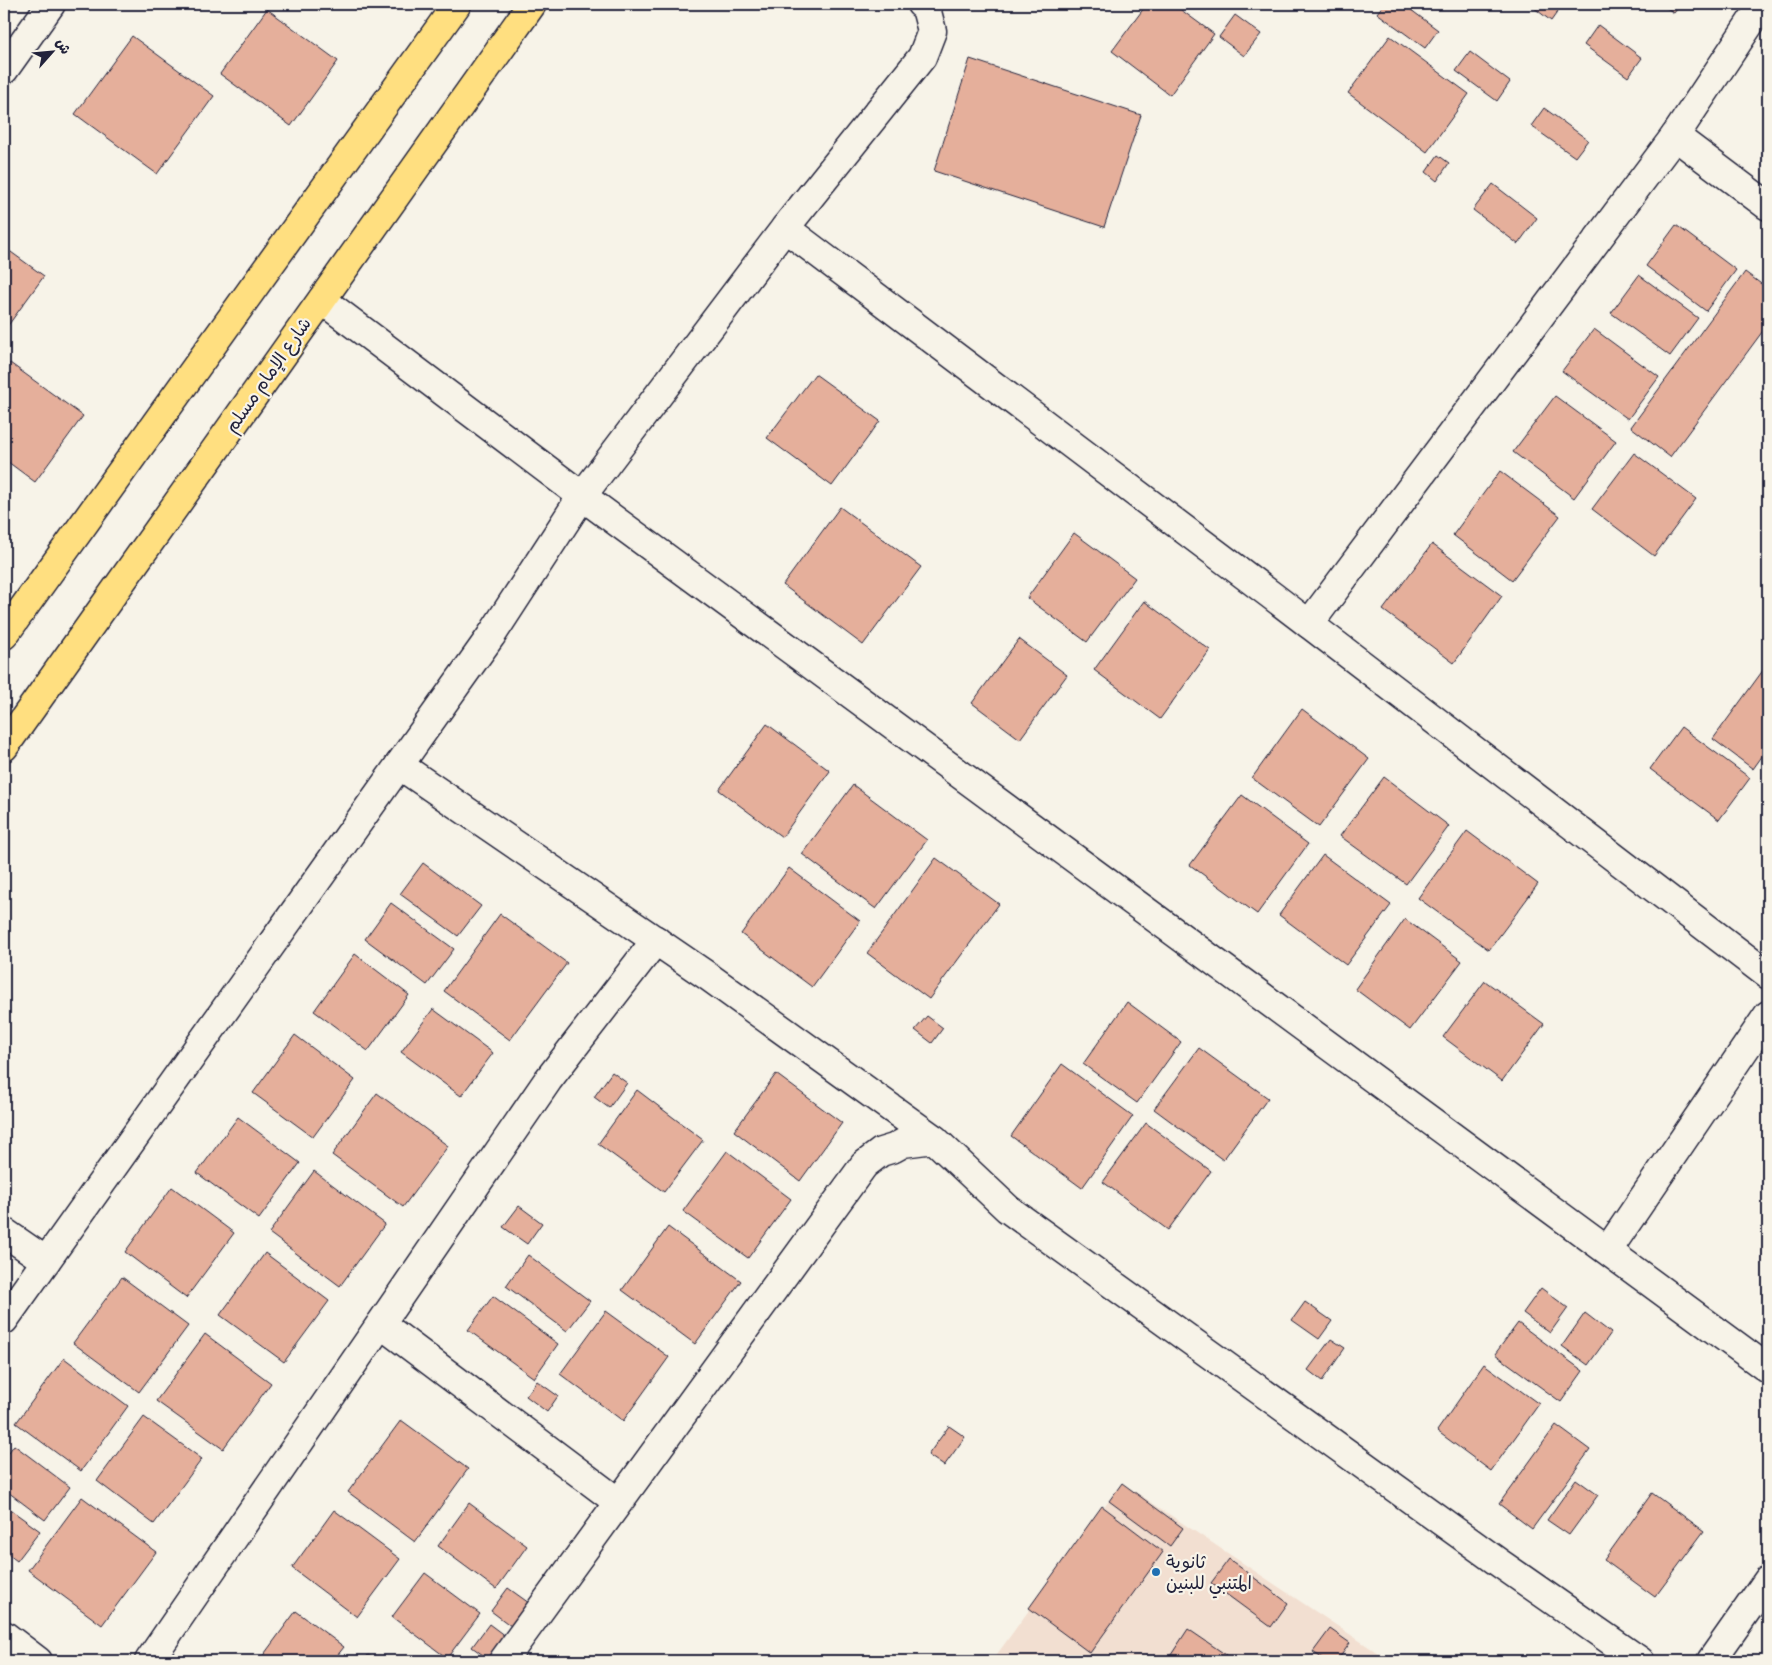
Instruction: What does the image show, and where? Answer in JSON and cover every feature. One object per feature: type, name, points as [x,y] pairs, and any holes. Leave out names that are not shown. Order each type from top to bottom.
[{"type":"main road","points":[[4,635],[457,4]]},
{"type":"main road","name":"شارع الإمام مسلم","points":[[4,747],[532,4]]},
{"type":"street","points":[[4,1320],[491,636],[582,496],[784,228],[922,57],[932,31],[926,8],[921,4]]},
{"type":"street","points":[[1309,624],[1675,136],[1763,4]]},
{"type":"street","points":[[4,70],[48,5]]},
{"type":"street","points":[[1675,136],[1768,206]]},
{"type":"street","points":[[784,228],[1309,624],[1768,975]]},
{"type":"street","points":[[322,300],[582,496],[1768,1369]]},
{"type":"street","points":[[399,765],[656,940],[934,1139],[1008,1209],[1498,1562],[1640,1661]]},
{"type":"street","points":[[149,1661],[548,1080],[656,940]]},
{"type":"street","points":[[1608,1250],[1768,1015]]},
{"type":"street","points":[[503,1661],[864,1165],[881,1152],[902,1143],[934,1139]]},
{"type":"street","points":[[4,1232],[46,1261]]},
{"type":"street","points":[[381,1324],[618,1502]]},
{"type":"street","points":[[1711,1661],[1768,1580]]},
{"type":"street","points":[[4,1635],[38,1661]]},
{"type":"shaded area","name":"ثانوية المتنبي للبنين","points":[[1122,1483],[1390,1661],[992,1661]]},
{"type":"building","points":[[1147,4],[1173,4],[1214,34],[1170,95],[1112,51]]},
{"type":"building","points":[[1384,4],[1403,4],[1438,30],[1425,48],[1377,13]]},
{"type":"building","points":[[1529,4],[1563,4],[1551,21]]},
{"type":"building","points":[[1661,4],[1681,4],[1674,13]]},
{"type":"building","points":[[267,9],[338,61],[291,126],[220,74]]},
{"type":"building","points":[[1235,15],[1261,34],[1244,56],[1219,37]]},
{"type":"building","points":[[1598,25],[1642,58],[1628,77],[1584,45]]},
{"type":"building","points":[[132,36],[214,96],[157,174],[75,114]]},
{"type":"building","points":[[1390,36],[1469,94],[1427,152],[1348,93]]},
{"type":"building","points":[[1470,52],[1510,82],[1497,101],[1456,71]]},
{"type":"building","points":[[970,59],[1141,115],[1104,227],[934,171]]},
{"type":"building","points":[[1544,108],[1588,140],[1575,157],[1531,126]]},
{"type":"building","points":[[1438,155],[1449,163],[1437,181],[1426,172]]},
{"type":"building","points":[[1493,184],[1537,218],[1518,244],[1473,210]]},
{"type":"building","points":[[1676,225],[1736,270],[1706,311],[1646,266]]},
{"type":"building","points":[[4,247],[44,276],[4,331]]},
{"type":"building","points":[[1745,272],[1768,289],[1768,324],[1670,457],[1631,427]]},
{"type":"building","points":[[1639,275],[1698,318],[1670,356],[1611,313]]},
{"type":"building","points":[[1594,329],[1659,377],[1628,419],[1562,371]]},
{"type":"building","points":[[10,363],[83,416],[35,482],[4,459],[4,372]]},
{"type":"building","points":[[815,374],[880,421],[832,486],[767,438]]},
{"type":"building","points":[[1555,396],[1616,441],[1574,498],[1513,452]]},
{"type":"building","points":[[1634,453],[1696,499],[1654,556],[1592,509]]},
{"type":"building","points":[[1500,471],[1560,516],[1512,580],[1453,535]]},
{"type":"building","points":[[840,507],[921,567],[863,645],[783,585]]},
{"type":"building","points":[[1074,533],[1135,578],[1087,642],[1027,598]]},
{"type":"building","points":[[1432,544],[1502,596],[1454,663],[1383,610]]},
{"type":"building","points":[[1144,601],[1210,650],[1160,719],[1094,670]]},
{"type":"building","points":[[1019,639],[1067,675],[1020,739],[972,703]]},
{"type":"building","points":[[1764,669],[1768,672],[1768,748],[1753,769],[1713,739]]},
{"type":"building","points":[[1302,709],[1369,759],[1319,827],[1252,778]]},
{"type":"building","points":[[767,724],[830,771],[782,837],[719,790]]},
{"type":"building","points":[[1681,727],[1750,778],[1719,820],[1650,769]]},
{"type":"building","points":[[1384,777],[1449,826],[1406,884],[1340,836]]},
{"type":"building","points":[[853,785],[927,840],[876,909],[802,854]]},
{"type":"building","points":[[1242,795],[1308,844],[1257,914],[1190,865]]},
{"type":"building","points":[[1467,831],[1538,884],[1489,950],[1418,898]]},
{"type":"building","points":[[1323,855],[1391,905],[1346,965],[1279,915]]},
{"type":"building","points":[[936,858],[999,904],[929,999],[867,953]]},
{"type":"building","points":[[423,863],[481,906],[458,936],[400,894]]},
{"type":"building","points":[[789,868],[860,921],[812,987],[741,934]]},
{"type":"building","points":[[391,903],[454,949],[427,985],[365,939]]},
{"type":"building","points":[[500,914],[567,963],[510,1040],[444,991]]},
{"type":"building","points":[[1405,919],[1462,961],[1410,1030],[1355,989]]},
{"type":"building","points":[[355,954],[409,995],[368,1051],[314,1011]]},
{"type":"building","points":[[1485,981],[1544,1024],[1502,1081],[1443,1037]]},
{"type":"building","points":[[1127,1002],[1181,1042],[1137,1103],[1083,1064]]},
{"type":"building","points":[[433,1009],[493,1053],[461,1096],[401,1052]]},
{"type":"building","points":[[927,1016],[943,1028],[932,1043],[915,1030]]},
{"type":"building","points":[[295,1035],[355,1080],[313,1137],[253,1093]]},
{"type":"building","points":[[1199,1048],[1268,1098],[1223,1160],[1154,1109]]},
{"type":"building","points":[[1062,1064],[1133,1116],[1082,1188],[1011,1136]]},
{"type":"building","points":[[612,1072],[627,1083],[609,1108],[594,1097]]},
{"type":"building","points":[[776,1074],[842,1123],[800,1181],[734,1131]]},
{"type":"building","points":[[637,1090],[703,1140],[664,1192],[598,1144]]},
{"type":"building","points":[[377,1093],[448,1146],[403,1207],[332,1155]]},
{"type":"building","points":[[238,1117],[300,1163],[259,1219],[197,1173]]},
{"type":"building","points":[[1146,1123],[1211,1171],[1168,1230],[1103,1182]]},
{"type":"building","points":[[727,1151],[791,1199],[748,1258],[683,1211]]},
{"type":"building","points":[[314,1171],[385,1224],[340,1286],[269,1233]]},
{"type":"building","points":[[172,1187],[234,1233],[186,1298],[125,1252]]},
{"type":"building","points":[[519,1206],[542,1223],[527,1244],[503,1227]]},
{"type":"building","points":[[668,1227],[741,1281],[695,1344],[622,1290]]},
{"type":"building","points":[[265,1253],[329,1301],[284,1362],[220,1315]]},
{"type":"building","points":[[528,1255],[590,1301],[567,1331],[506,1286]]},
{"type":"building","points":[[122,1277],[188,1326],[139,1392],[73,1343]]},
{"type":"building","points":[[1541,1288],[1568,1308],[1550,1333],[1523,1313]]},
{"type":"building","points":[[493,1296],[558,1344],[534,1378],[468,1330]]},
{"type":"building","points":[[1305,1302],[1332,1321],[1319,1339],[1292,1320]]},
{"type":"building","points":[[606,1311],[669,1357],[623,1421],[560,1374]]},
{"type":"building","points":[[1585,1313],[1611,1333],[1588,1365],[1562,1346]]},
{"type":"building","points":[[1518,1323],[1583,1371],[1561,1402],[1495,1354]]},
{"type":"building","points":[[205,1334],[271,1383],[223,1449],[156,1401]]},
{"type":"building","points":[[1331,1339],[1345,1348],[1322,1381],[1308,1370]]},
{"type":"building","points":[[64,1358],[128,1406],[81,1471],[16,1423]]},
{"type":"building","points":[[1484,1364],[1539,1404],[1491,1471],[1437,1431]]},
{"type":"building","points":[[537,1381],[558,1396],[547,1412],[526,1396]]},
{"type":"building","points":[[144,1417],[202,1459],[154,1524],[97,1481]]},
{"type":"building","points":[[401,1420],[468,1469],[415,1542],[348,1492]]},
{"type":"building","points":[[1556,1425],[1590,1450],[1532,1529],[1499,1504]]},
{"type":"building","points":[[949,1426],[965,1437],[944,1466],[928,1455]]},
{"type":"building","points":[[14,1445],[70,1487],[45,1520],[4,1489],[4,1459]]},
{"type":"building","points":[[1576,1479],[1598,1495],[1569,1535],[1547,1520]]},
{"type":"building","points":[[1122,1483],[1183,1528],[1170,1546],[1109,1501]]},
{"type":"building","points":[[1652,1493],[1704,1531],[1655,1597],[1604,1560]]},
{"type":"building","points":[[82,1497],[156,1552],[102,1625],[28,1570]]},
{"type":"building","points":[[469,1503],[527,1546],[496,1589],[438,1546]]},
{"type":"building","points":[[4,1505],[40,1531],[17,1561],[4,1551]]},
{"type":"building","points":[[1102,1506],[1163,1552],[1090,1653],[1029,1608]]},
{"type":"building","points":[[334,1510],[400,1559],[357,1617],[292,1568]]},
{"type":"building","points":[[1229,1559],[1288,1603],[1271,1627],[1211,1583]]},
{"type":"building","points":[[425,1573],[480,1614],[447,1658],[392,1617]]},
{"type":"building","points":[[508,1588],[529,1603],[511,1626],[491,1611]]},
{"type":"building","points":[[296,1611],[344,1647],[333,1661],[259,1661]]},
{"type":"building","points":[[489,1624],[509,1639],[491,1661],[472,1647]]},
{"type":"building","points":[[1188,1629],[1235,1661],[1167,1661]]},
{"type":"building","points":[[1330,1629],[1350,1643],[1337,1661],[1326,1661],[1313,1652]]},
{"type":"building","points":[[368,1655],[378,1661],[364,1661]]},
{"type":"place","name":"ثانوية المتنبي للبنين","points":[[1156,1572]]}]
